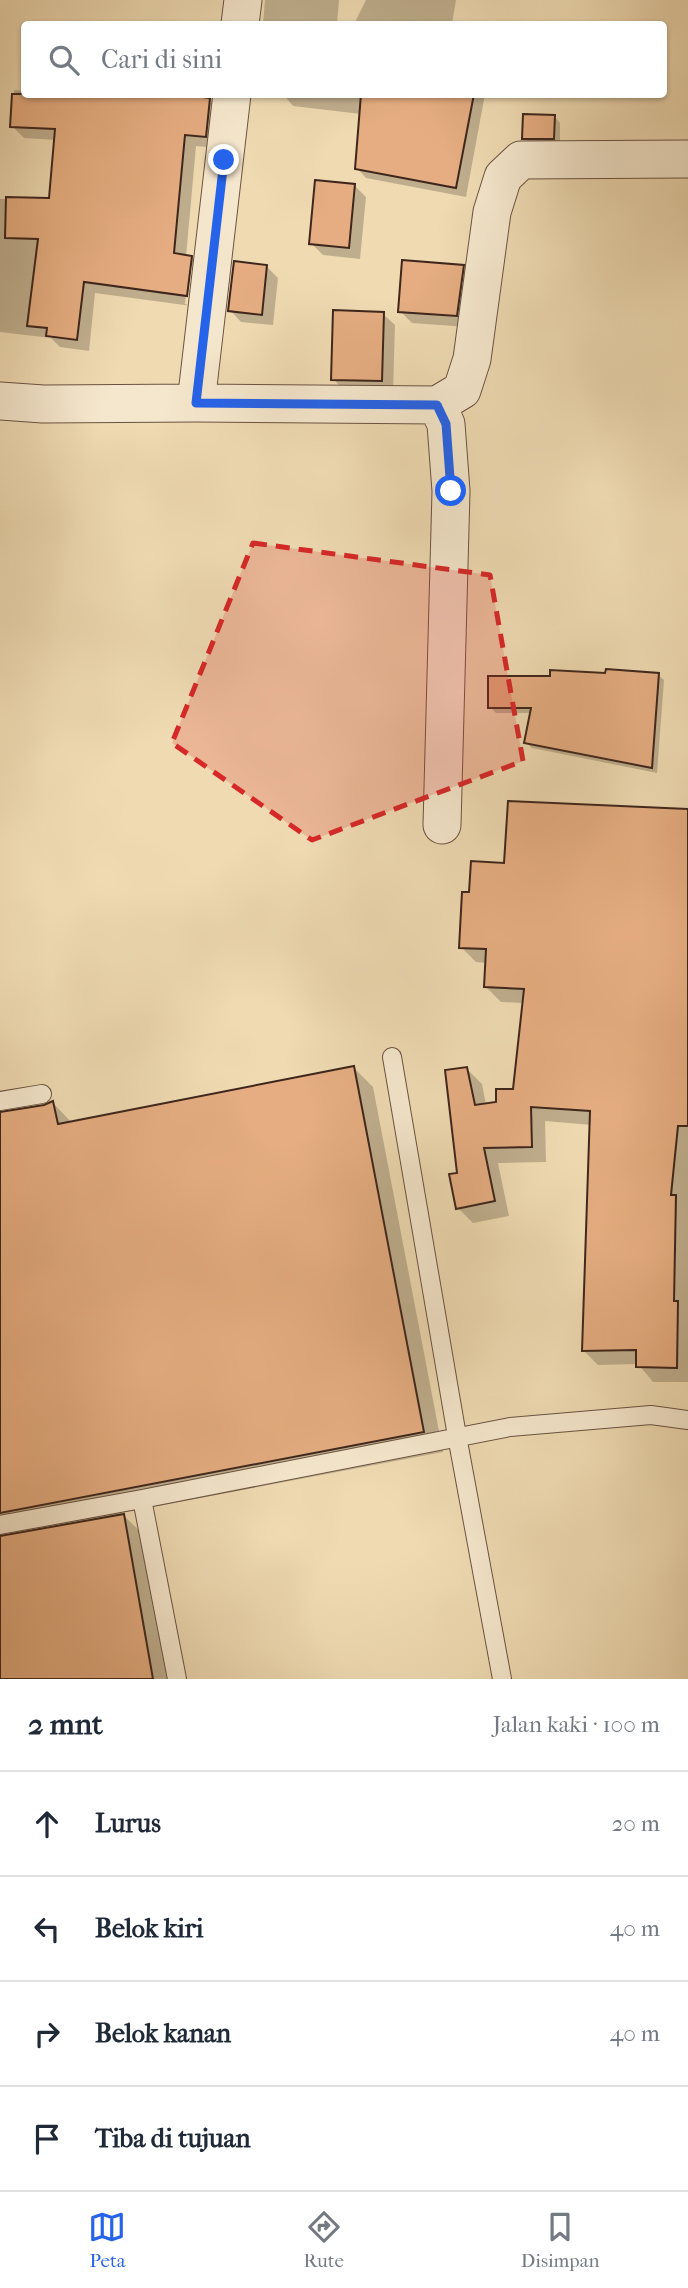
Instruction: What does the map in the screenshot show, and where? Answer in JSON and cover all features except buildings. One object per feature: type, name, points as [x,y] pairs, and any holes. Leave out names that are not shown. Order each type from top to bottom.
[{"type":"street","points":[[240,21],[243,0]]},
{"type":"street","points":[[196,403],[232,98]]},
{"type":"street","points":[[0,401],[43,404],[437,405],[462,390],[472,359],[492,212],[503,177],[522,160],[688,159]]},
{"type":"street","points":[[437,405],[446,424],[451,491],[442,825]]},
{"type":"lane","points":[[392,1057],[457,1437],[502,1679]]},
{"type":"lane","points":[[0,1101],[41,1094]]},
{"type":"lane","points":[[0,1525],[510,1427],[651,1415],[688,1420]]},
{"type":"lane","points":[[142,1499],[177,1679]]},
{"type":"highlighted area","points":[[253,543],[490,575],[523,761],[312,840],[172,743]]},
{"type":"route","points":[[224,160],[196,403],[437,405],[446,424],[451,491]]}]
